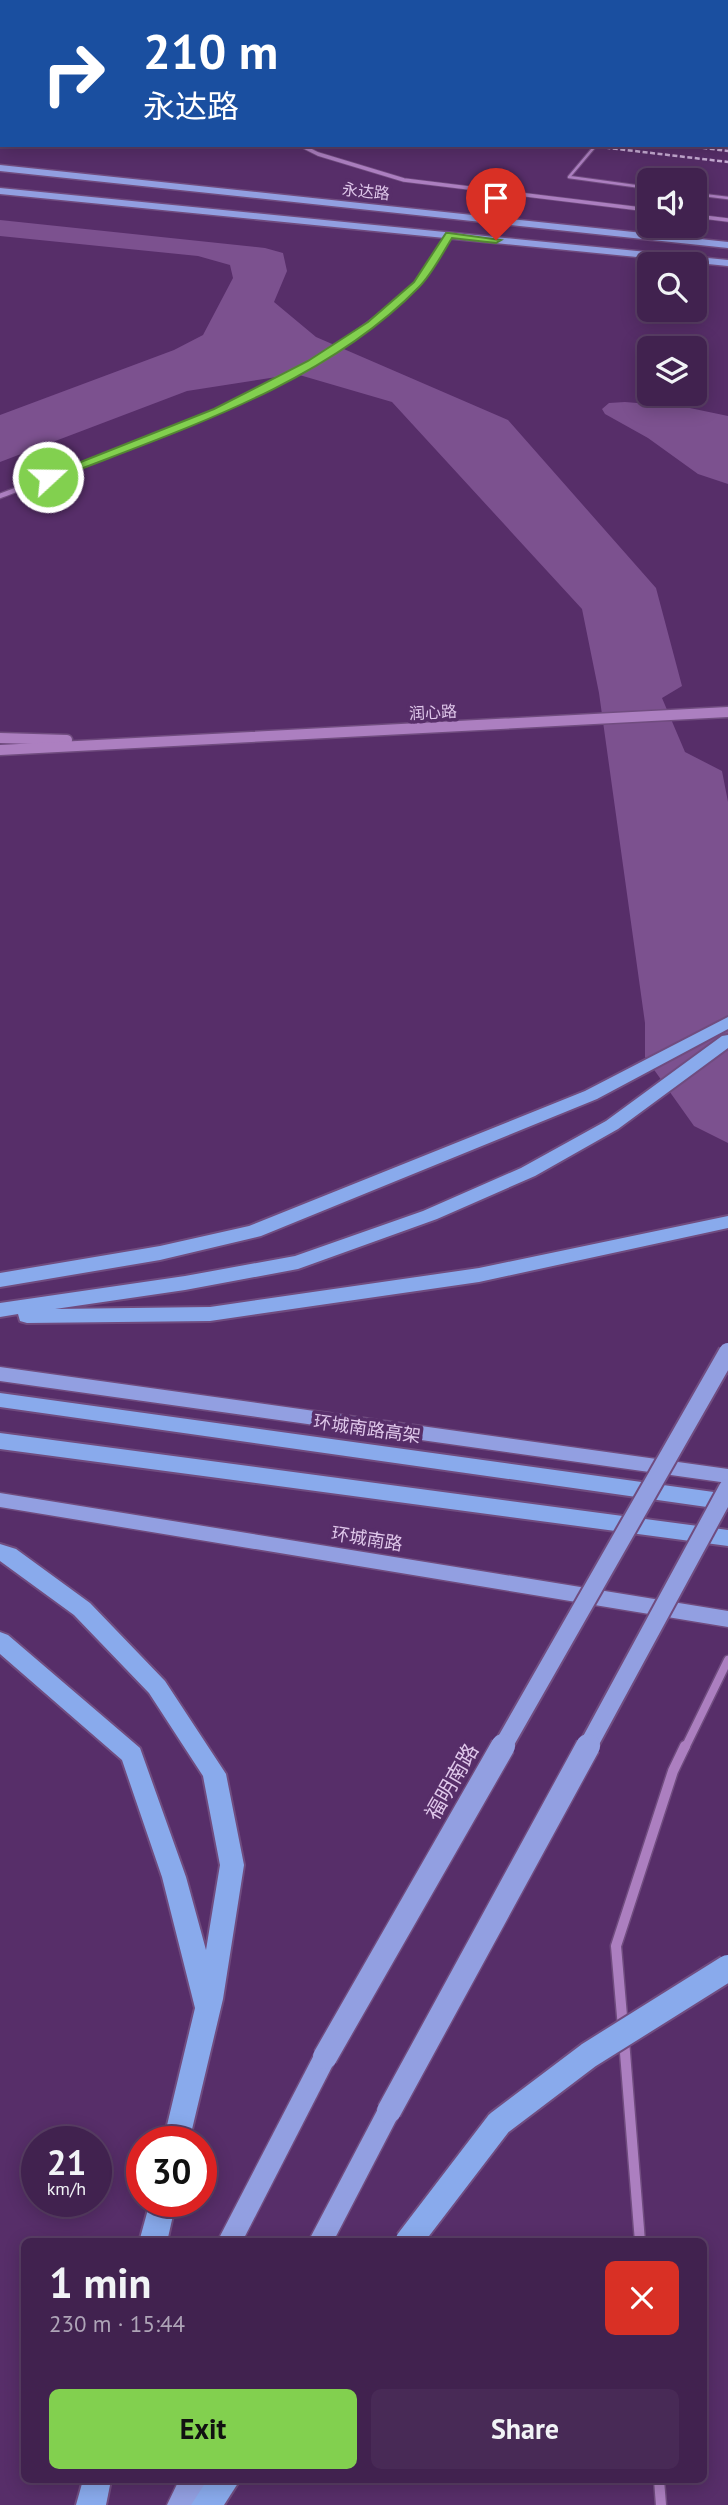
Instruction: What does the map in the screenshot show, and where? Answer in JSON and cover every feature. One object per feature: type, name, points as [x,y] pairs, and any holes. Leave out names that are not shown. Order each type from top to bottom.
[{"type":"highway","points":[[7,1279],[160,1253],[254,1231],[591,1095],[728,1022]]},
{"type":"highway","points":[[0,1310],[185,1283],[298,1262],[430,1215],[528,1172],[612,1125],[728,1040]]},
{"type":"highway","points":[[0,1317],[211,1314],[479,1275],[728,1222]]},
{"type":"highway","name":"环城南路高架","points":[[0,1401],[728,1502]]},
{"type":"highway","points":[[0,1441],[728,1538]]},
{"type":"highway","points":[[0,1552],[8,1555],[82,1609],[157,1687],[214,1774],[232,1865],[208,2008],[181,2126]]},
{"type":"highway","points":[[0,1641],[131,1755],[174,1877],[208,2008]]},
{"type":"highway","points":[[411,2238],[499,2123],[589,2055],[728,1968]]},
{"type":"highway","points":[[154,2238],[159,2217]]},
{"type":"highway","points":[[92,2505],[96,2483]]},
{"type":"highway","points":[[206,2505],[223,2483]]},
{"type":"main road","name":"永达路","points":[[0,168],[728,245]]},
{"type":"main road","name":"永达路","points":[[0,191],[728,263]]},
{"type":"main road","name":"福明南路","points":[[231,2238],[332,2045],[728,1352]]},
{"type":"main road","points":[[0,1374],[728,1476]]},
{"type":"main road","points":[[322,2238],[728,1488]]},
{"type":"main road","name":"环城南路","points":[[0,1500],[728,1619]]},
{"type":"main road","points":[[92,2505],[104,2483]]},
{"type":"main road","points":[[180,2505],[192,2483]]},
{"type":"street","points":[[304,147],[318,154],[404,180],[637,209]]},
{"type":"street","points":[[707,217],[728,220]]},
{"type":"street","points":[[0,496],[218,411],[312,363],[372,324],[417,284],[449,235]]},
{"type":"street","name":"润心路","points":[[0,750],[728,712]]},
{"type":"street","name":"润心路","points":[[0,738],[140,742]]},
{"type":"street","points":[[640,2238],[616,1946],[673,1772],[728,1660]]},
{"type":"street","points":[[659,2483],[661,2505]]},
{"type":"lane","points":[[594,147],[569,177],[637,186]]},
{"type":"lane","points":[[707,195],[728,198]]},
{"type":"shaded area","points":[[0,220],[265,248],[283,253],[287,271],[274,302],[316,337],[508,420],[656,588],[682,686],[662,698],[685,752],[722,771],[728,802],[728,1143],[694,1126],[645,1057],[645,1023],[599,693],[582,609],[392,402],[296,374],[187,391],[0,462],[0,415],[174,350],[203,335],[233,278],[230,265],[198,256],[0,236]]},
{"type":"shaded area","points":[[609,403],[685,407],[728,416],[728,484],[698,474],[648,438],[605,414],[602,409]]},
{"type":"railway","points":[[600,147],[728,162]]},
{"type":"railway","points":[[696,147],[728,151]]},
{"type":"route","points":[[48,477],[218,411],[312,363],[372,324],[417,284],[449,235],[496,240]]}]
